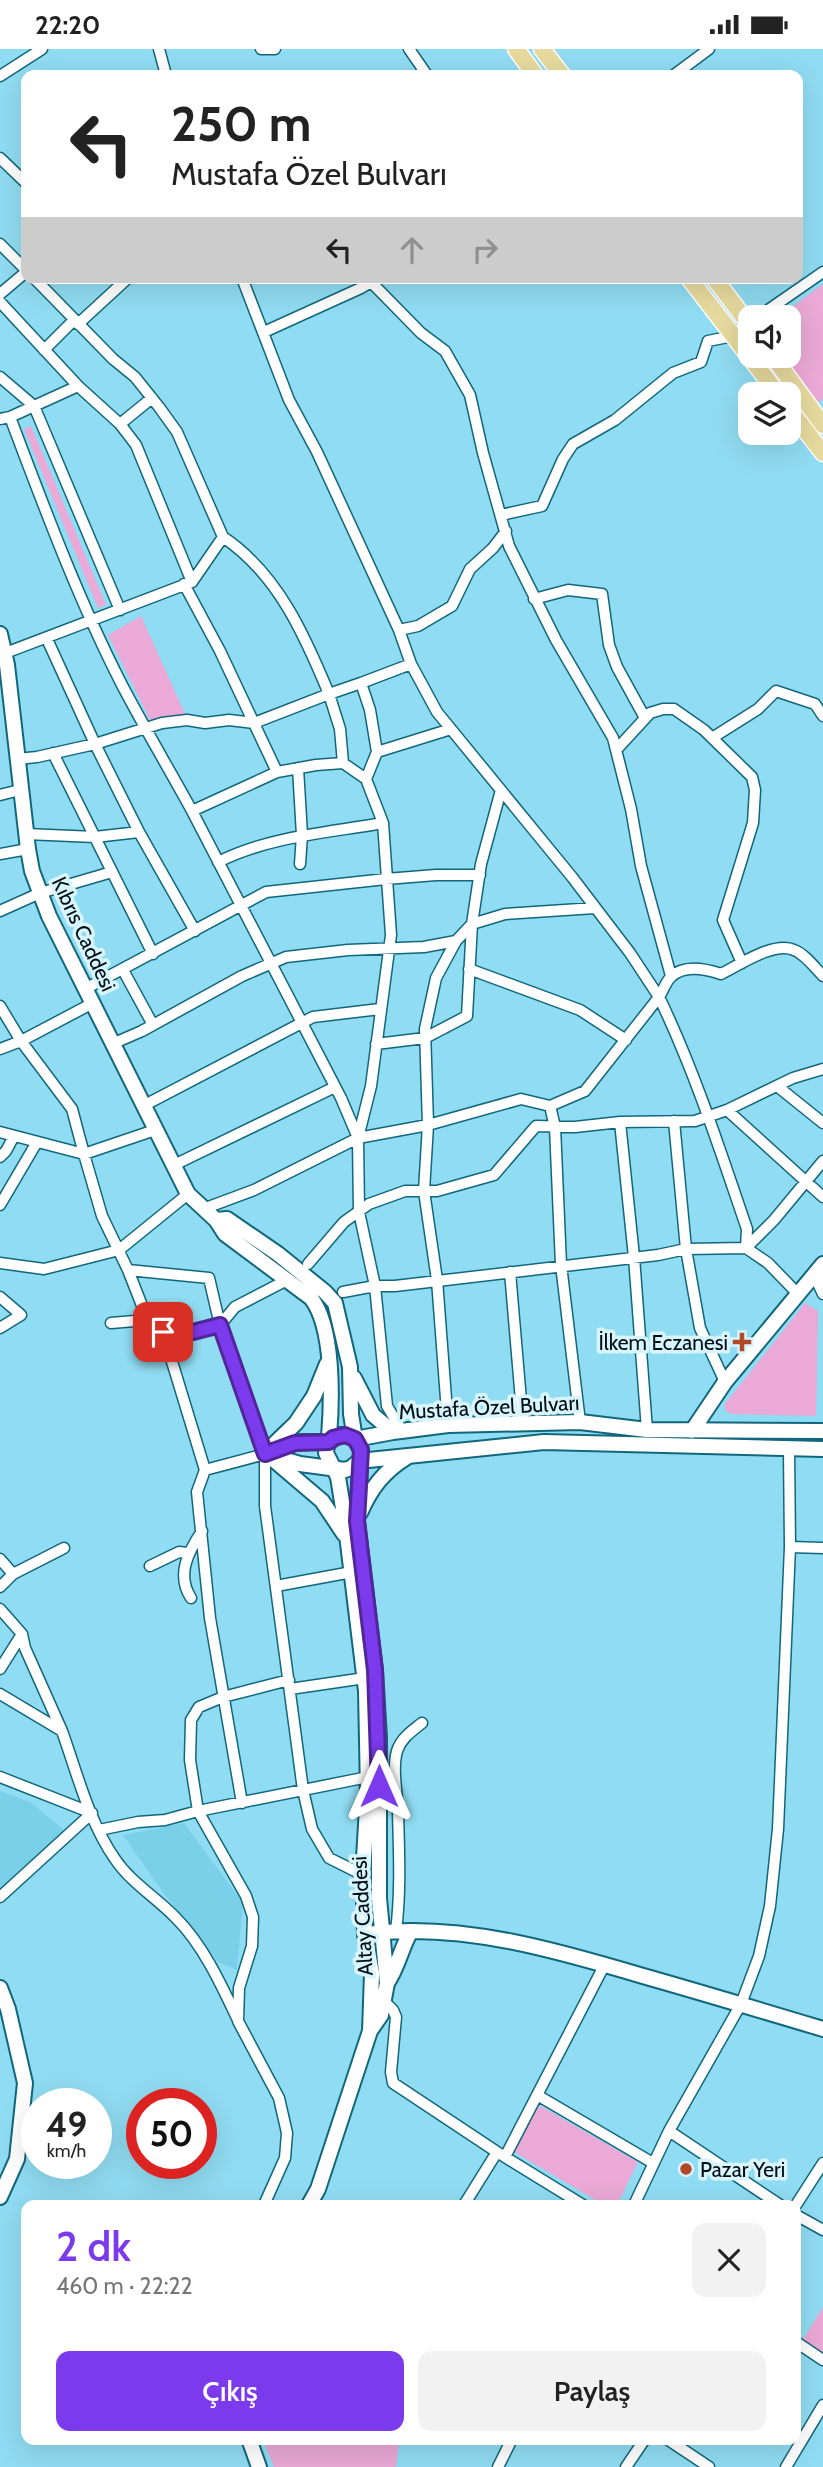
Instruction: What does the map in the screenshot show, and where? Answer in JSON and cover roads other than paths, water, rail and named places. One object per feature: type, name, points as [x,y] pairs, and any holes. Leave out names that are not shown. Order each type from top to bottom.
[{"type":"main road","points":[[516,49],[532,70]]},
{"type":"main road","points":[[542,49],[558,70]]},
{"type":"main road","points":[[694,284],[769,382]]},
{"type":"main road","points":[[719,284],[738,306]]},
{"type":"main road","points":[[781,368],[823,425]]},
{"type":"main road","points":[[801,425],[823,453]]},
{"type":"main road","name":"Kıbrıs Caddesi","points":[[0,634],[27,842],[40,893],[112,1045],[188,1194],[216,1220],[225,1234],[302,1289],[319,1308],[324,1324],[331,1397],[329,1442]]},
{"type":"main road","name":"Kıbrıs Caddesi","points":[[216,1220],[227,1219],[278,1254],[335,1303],[350,1367],[351,1414],[355,1439]]},
{"type":"main road","points":[[692,1431],[725,1382],[798,1294],[820,1273]]},
{"type":"main road","points":[[328,1361],[314,1396],[296,1423],[265,1454],[322,1501],[348,1539]]},
{"type":"main road","points":[[350,1367],[358,1391],[373,1415],[398,1431]]},
{"type":"main road","name":"Mustafa Özel Bulvarı","points":[[265,1454],[295,1443],[329,1442],[339,1435],[355,1439],[448,1425],[580,1422],[647,1430],[823,1431]]},
{"type":"main road","points":[[355,1439],[361,1450],[359,1461]]},
{"type":"main road","points":[[329,1442],[327,1459],[334,1467]]},
{"type":"main road","name":"Mustafa Özel Bulvarı","points":[[265,1454],[300,1464],[340,1469],[351,1468],[359,1461],[544,1442],[823,1449]]},
{"type":"main road","points":[[357,1521],[368,1495],[379,1479],[390,1467],[410,1456]]},
{"type":"main road","name":"Altay Caddesi","points":[[312,2200],[318,2189],[370,2031],[381,2015],[396,1932],[379,1898],[379,1737],[375,1670],[357,1521],[359,1461]]},
{"type":"main road","name":"Altay Caddesi","points":[[334,1467],[348,1539],[365,1678],[368,1777],[363,1875],[365,1934],[372,1974],[370,2031]]},
{"type":"main road","points":[[387,1983],[395,1972],[400,1952],[396,1932]]},
{"type":"main road","points":[[365,1934],[396,1932],[502,1941],[605,1964],[823,2029]]},
{"type":"main road","points":[[0,1988],[8,2008],[25,2083],[17,2159],[0,2197]]},
{"type":"main road","points":[[251,2445],[259,2467]]},
{"type":"street","points":[[2,71],[42,49]]},
{"type":"street","points":[[159,49],[165,70]]},
{"type":"street","points":[[261,49],[275,49]]},
{"type":"street","points":[[409,49],[424,70]]},
{"type":"street","points":[[681,70],[709,49]]},
{"type":"street","points":[[0,157],[21,178]]},
{"type":"street","points":[[0,244],[21,266]]},
{"type":"street","points":[[776,305],[823,272]]},
{"type":"street","points":[[0,294],[21,275]]},
{"type":"street","points":[[40,284],[113,359],[135,377],[152,398],[177,432],[223,537],[245,552],[297,621],[329,694],[340,729],[343,763]]},
{"type":"street","points":[[44,349],[121,284]]},
{"type":"street","points":[[244,284],[289,400],[317,452],[399,630],[411,664],[437,712],[595,908],[659,997],[682,1045],[709,1116],[747,1229],[746,1248]]},
{"type":"street","points":[[264,332],[366,284]]},
{"type":"street","points":[[378,284],[421,333],[445,351],[470,394],[509,546],[534,599],[613,738],[641,866],[671,976]]},
{"type":"street","points":[[0,302],[78,386],[120,424],[136,445],[188,583],[277,772]]},
{"type":"street","points":[[501,515],[542,506],[562,459],[573,444],[615,420],[673,373],[701,362],[708,341],[733,336]]},
{"type":"street","points":[[0,376],[34,406],[120,610]]},
{"type":"street","points":[[78,386],[5,418],[122,684],[242,906],[358,1137]]},
{"type":"street","points":[[120,424],[152,398]]},
{"type":"street","points":[[399,630],[418,626],[452,606],[470,569],[506,531]]},
{"type":"street","points":[[2,655],[188,583],[223,537]]},
{"type":"street","points":[[534,599],[568,590],[601,594],[609,645],[617,667],[645,718]]},
{"type":"street","points":[[47,639],[139,832],[195,931]]},
{"type":"street","points":[[17,759],[95,744],[146,727],[187,720],[205,723],[229,720],[254,723],[411,664]]},
{"type":"street","points":[[360,683],[370,710],[377,752],[366,779]]},
{"type":"street","points":[[712,738],[758,709],[776,691],[815,704],[823,716]]},
{"type":"street","points":[[616,750],[650,713],[674,709],[712,738],[752,777],[755,790],[753,823],[723,920],[741,963]]},
{"type":"street","points":[[377,752],[451,729]]},
{"type":"street","points":[[53,753],[153,954]]},
{"type":"street","points":[[192,811],[277,772],[343,763],[366,779],[383,823],[391,935],[371,1086],[358,1137],[359,1212],[375,1286],[387,1406],[398,1431]]},
{"type":"street","points":[[298,768],[302,835],[300,865]]},
{"type":"street","points":[[0,795],[20,790]]},
{"type":"street","points":[[376,1044],[425,1038],[467,1016],[472,923],[480,876],[501,790]]},
{"type":"street","points":[[218,862],[243,849],[302,835],[326,834],[383,823]]},
{"type":"street","points":[[0,854],[27,842],[139,832]]},
{"type":"street","points":[[0,911],[40,893],[112,872]]},
{"type":"street","points":[[85,989],[266,893],[436,875],[480,876]]},
{"type":"street","points":[[448,1425],[437,1280],[424,1191],[428,1125],[425,1029],[436,978],[456,941],[472,923],[505,914],[595,908]]},
{"type":"street","points":[[112,1045],[242,976],[286,957],[348,950],[390,950],[456,941]]},
{"type":"street","points":[[203,1209],[254,1191],[358,1137],[428,1125],[521,1099],[550,1106],[585,1091],[659,997],[671,976],[689,969],[705,968],[721,974],[762,953],[783,947],[795,950],[823,976]]},
{"type":"street","points":[[469,969],[580,1010],[626,1040]]},
{"type":"street","points":[[123,970],[153,1025]]},
{"type":"street","points":[[1,1048],[21,1041],[93,1003]]},
{"type":"street","points":[[0,1006],[21,1041],[72,1109],[102,1216],[128,1270],[150,1326],[163,1332],[193,1332],[220,1325],[235,1307],[287,1280]]},
{"type":"street","points":[[143,1106],[313,1017],[380,1009]]},
{"type":"street","points":[[308,1264],[344,1222],[387,1197],[405,1191],[458,1186],[494,1175],[536,1126],[695,1121],[823,1069]]},
{"type":"street","points":[[777,1086],[823,1123]]},
{"type":"street","points":[[174,1165],[335,1087]]},
{"type":"street","points":[[550,1106],[555,1126],[561,1265],[580,1422]]},
{"type":"street","points":[[727,1110],[823,1198]]},
{"type":"street","points":[[674,1121],[687,1249],[700,1328],[725,1382]]},
{"type":"street","points":[[620,1122],[634,1257],[647,1430]]},
{"type":"street","points":[[0,1132],[84,1154],[155,1130]]},
{"type":"street","points":[[0,1157],[14,1136]]},
{"type":"street","points":[[0,1205],[37,1142]]},
{"type":"street","points":[[746,1248],[774,1220],[823,1161]]},
{"type":"street","points":[[0,1263],[44,1269],[119,1250],[188,1194]]},
{"type":"street","points":[[343,1292],[687,1249],[746,1248],[768,1262],[798,1294]]},
{"type":"street","points":[[128,1270],[209,1278],[220,1325],[265,1454],[265,1506],[303,1790],[312,1829],[329,1858],[363,1875]]},
{"type":"street","points":[[510,1272],[523,1424]]},
{"type":"street","points":[[820,1273],[823,1294]]},
{"type":"street","points":[[0,1297],[21,1315],[0,1328]]},
{"type":"street","points":[[111,1323],[146,1320]]},
{"type":"street","points":[[163,1332],[205,1470],[197,1492],[210,1618],[242,1803]]},
{"type":"street","points":[[636,2200],[668,2131],[741,2004],[760,1957],[775,1871],[790,1547],[789,1449]]},
{"type":"street","points":[[205,1470],[265,1454]]},
{"type":"street","points":[[191,1598],[185,1589],[184,1567],[187,1553],[202,1531]]},
{"type":"street","points":[[790,1547],[823,1548]]},
{"type":"street","points":[[0,1587],[13,1574],[64,1548]]},
{"type":"street","points":[[150,1566],[179,1552],[187,1553]]},
{"type":"street","points":[[0,1559],[13,1574]]},
{"type":"street","points":[[276,1586],[352,1572]]},
{"type":"street","points":[[0,1609],[22,1634],[25,1648],[62,1731],[92,1813],[114,1858],[129,1877],[176,1918],[193,1940],[219,1981],[279,2098],[287,2133],[285,2158],[266,2200]]},
{"type":"street","points":[[0,1669],[22,1634]]},
{"type":"street","points":[[239,2021],[239,1989],[252,1945],[253,1917],[246,1896],[198,1811],[190,1760],[191,1720],[199,1707],[223,1697],[289,1685],[365,1678]]},
{"type":"street","points":[[0,1694],[62,1731]]},
{"type":"street","points":[[396,1932],[399,1900],[396,1762],[398,1748],[406,1736],[422,1723]]},
{"type":"street","points":[[0,1777],[92,1813]]},
{"type":"street","points":[[99,1830],[165,1820],[368,1777]]},
{"type":"street","points":[[0,1897],[92,1813]]},
{"type":"street","points":[[468,2200],[501,2154],[537,2095],[605,1964]]},
{"type":"street","points":[[385,2002],[393,2010],[397,2026],[391,2071],[393,2083],[575,2200]]},
{"type":"street","points":[[537,2095],[653,2163]]},
{"type":"street","points":[[668,2131],[772,2200]]},
{"type":"street","points":[[799,2200],[823,2164]]},
{"type":"street","points":[[801,2218],[823,2230]]},
{"type":"street","points":[[801,2346],[823,2360]]},
{"type":"street","points":[[801,2442],[823,2406]]},
{"type":"street","points":[[498,2467],[509,2445]]},
{"type":"street","points":[[626,2467],[641,2445]]},
{"type":"street","points":[[676,2445],[709,2467]]},
{"type":"street","points":[[786,2467],[799,2445]]},
{"type":"place","name":"İlkem Eczanesi","points":[[742,1342]]},
{"type":"place","name":"Pazar Yeri","points":[[686,2169]]}]
